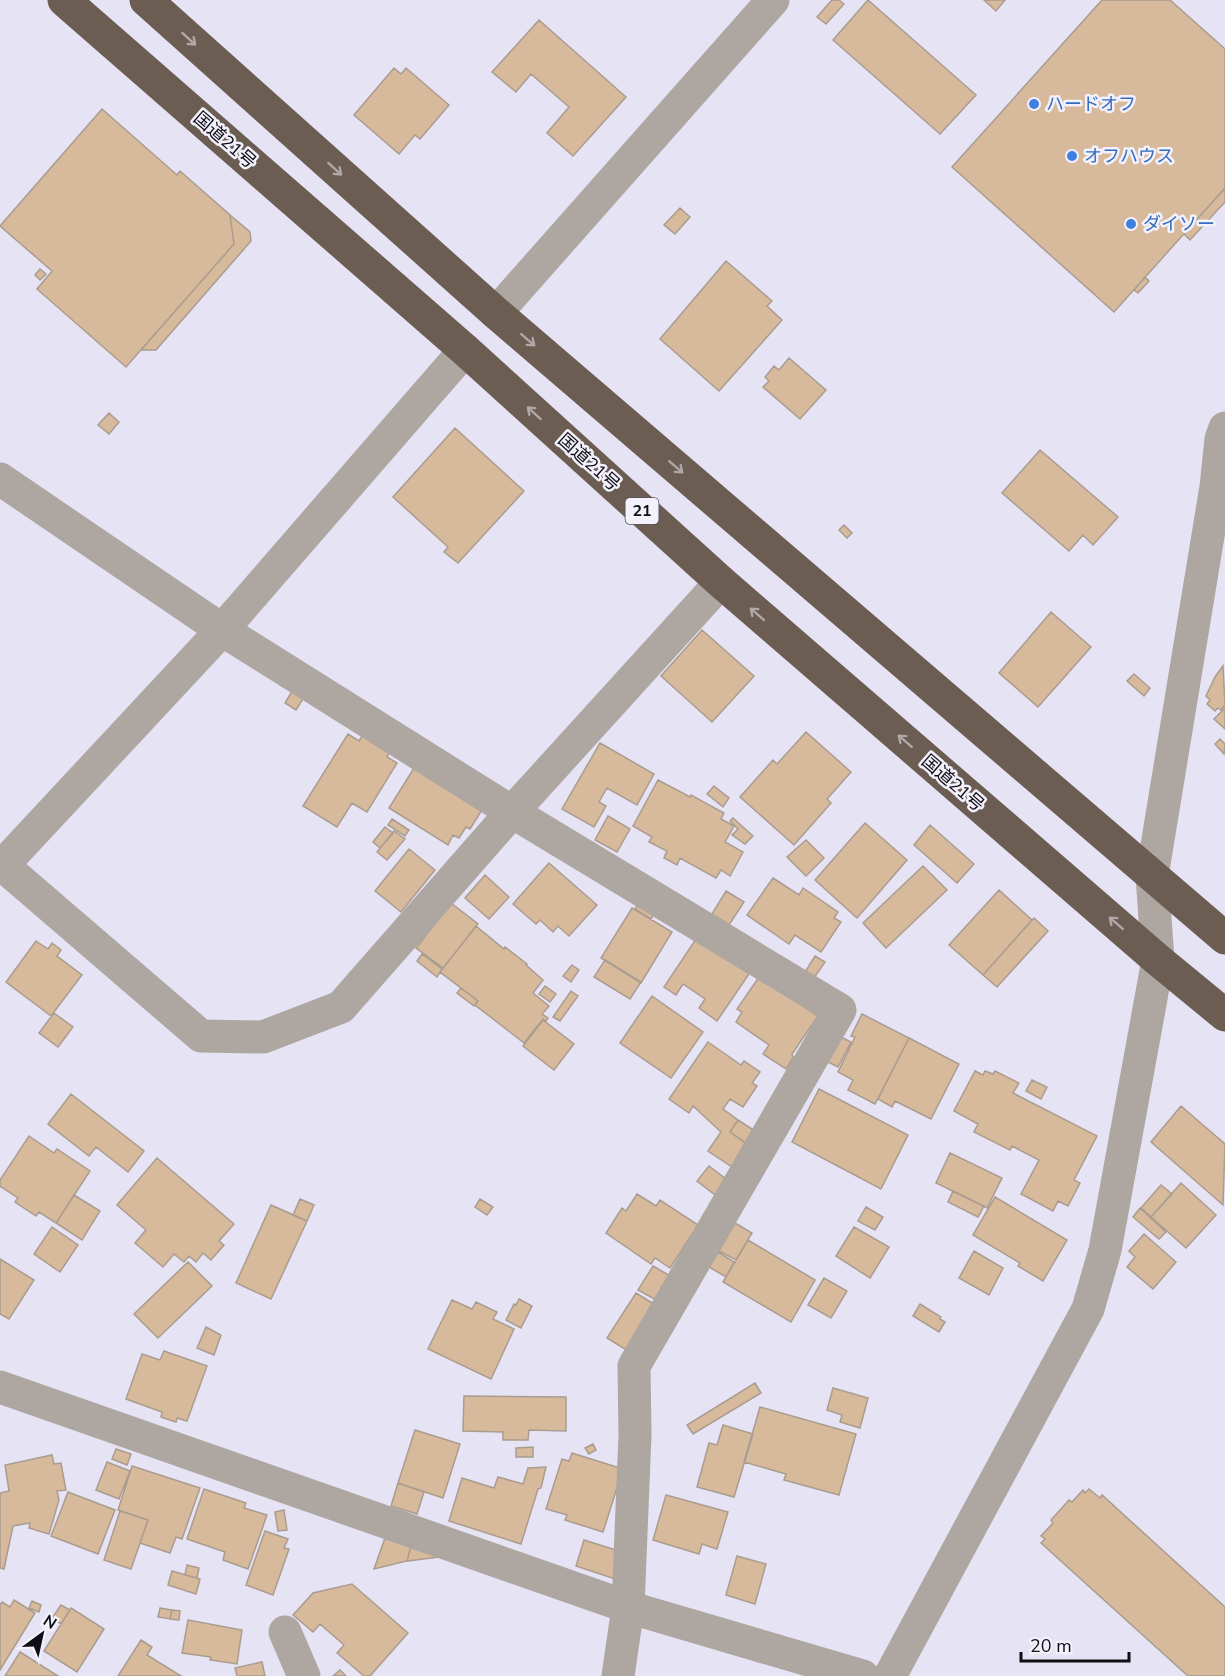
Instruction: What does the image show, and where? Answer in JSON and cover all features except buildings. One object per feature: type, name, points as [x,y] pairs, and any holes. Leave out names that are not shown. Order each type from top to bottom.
[{"type":"highway","name":"国道21号","points":[[64,0],[465,350],[721,582],[1158,960],[1225,1015]]},
{"type":"highway","points":[[146,0],[496,313],[1225,938]]},
{"type":"street","points":[[496,313],[773,0]]},
{"type":"street","points":[[465,350],[222,630],[1,864],[201,1036],[263,1037],[341,1007],[512,812],[721,582]]},
{"type":"street","points":[[890,1676],[1088,1309],[1105,1250],[1158,960],[1152,876],[1216,487],[1221,439],[1225,428]]},
{"type":"street","points":[[0,479],[222,630],[512,812],[840,1010],[633,1366],[635,1435],[628,1607],[618,1676]]},
{"type":"street","points":[[0,1387],[628,1607],[863,1676]]},
{"type":"street","points":[[285,1632],[304,1676]]},
{"type":"place","name":"ハードオフ","points":[[1034,104]]},
{"type":"place","name":"オフハウス","points":[[1072,156]]},
{"type":"place","name":"ダイソー","points":[[1131,224]]}]
